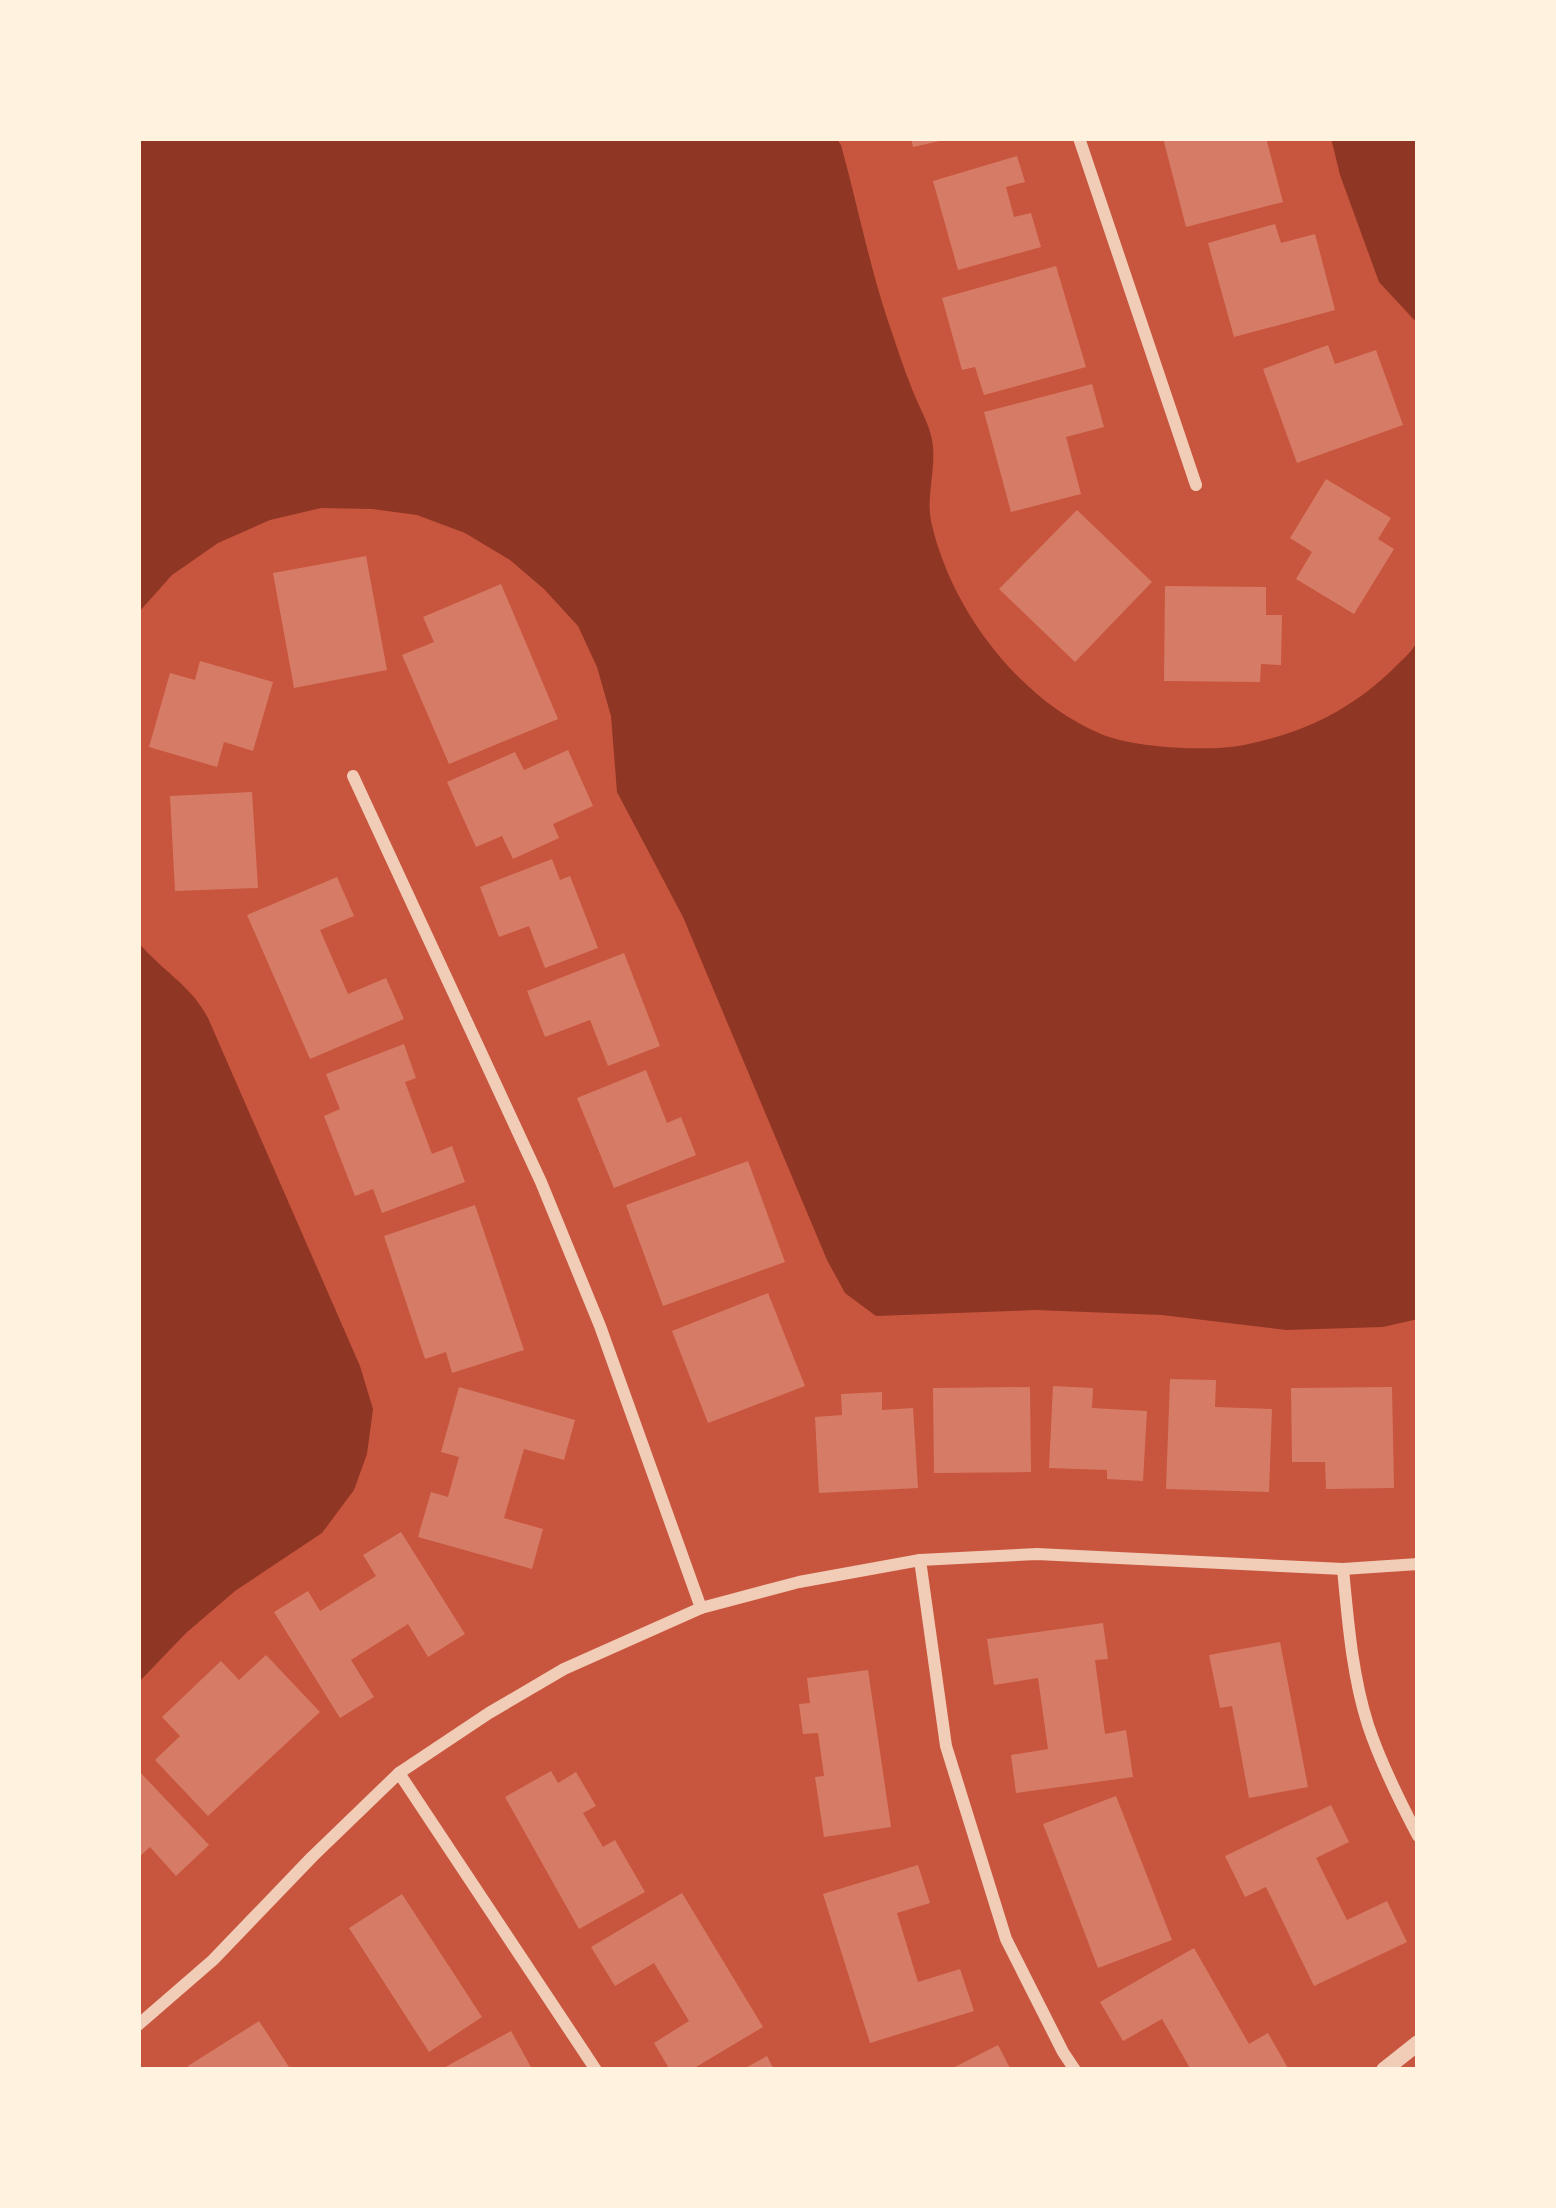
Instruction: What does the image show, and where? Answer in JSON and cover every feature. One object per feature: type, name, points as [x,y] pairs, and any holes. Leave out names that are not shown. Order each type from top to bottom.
[{"type":"street","points":[[1079,138],[1196,485]]},
{"type":"street","points":[[353,776],[549,1202],[600,1326],[701,1608]]},
{"type":"street","points":[[138,2025],[213,1960],[399,1773],[564,1669],[701,1608],[799,1582],[920,1560],[1037,1554],[1343,1569],[1418,1564]]},
{"type":"street","points":[[920,1560],[946,1746],[1006,1939],[1075,2070]]},
{"type":"street","points":[[1343,1569],[1351,1652],[1367,1723],[1418,1836]]},
{"type":"street","points":[[399,1773],[596,2070]]},
{"type":"street","points":[[1384,2070],[1418,2043]]},
{"type":"shaded area","points":[[138,138],[836,138],[888,321],[931,434],[930,511],[940,554],[971,617],[992,647],[1042,698],[1101,734],[1132,743],[1244,745],[1286,734],[1344,707],[1379,682],[1418,640],[1418,1319],[1383,1327],[1286,1330],[1162,1315],[1036,1310],[876,1316],[845,1293],[683,917],[617,792],[611,716],[597,667],[578,626],[544,589],[510,560],[465,533],[417,515],[321,508],[270,520],[218,543],[172,575],[138,613]]},
{"type":"shaded area","points":[[1331,138],[1418,138],[1418,324],[1379,282]]},
{"type":"shaded area","points":[[138,942],[193,996],[208,1018],[360,1366],[373,1409],[367,1454],[354,1490],[322,1533],[235,1591],[138,1683]]},
{"type":"building","points":[[911,138],[944,138],[944,140],[913,147]]},
{"type":"building","points":[[1163,138],[1266,138],[1283,202],[1186,227]]},
{"type":"building","points":[[1017,156],[1025,182],[1006,187],[1014,217],[1031,213],[1041,247],[958,270],[933,181]]},
{"type":"building","points":[[1275,224],[1281,243],[1315,234],[1335,310],[1234,337],[1208,243]]},
{"type":"building","points":[[1056,266],[1086,367],[984,395],[975,367],[962,370],[942,298]]},
{"type":"building","points":[[1328,345],[1335,364],[1376,350],[1403,425],[1297,463],[1263,369]]},
{"type":"building","points":[[1092,384],[1104,427],[1066,437],[1081,494],[1011,512],[984,412]]},
{"type":"building","points":[[1326,479],[1391,518],[1378,539],[1394,549],[1354,614],[1296,579],[1312,552],[1290,538]]},
{"type":"building","points":[[1077,510],[1152,582],[1075,662],[999,589]]},
{"type":"building","points":[[366,556],[387,670],[294,688],[273,573]]},
{"type":"building","points":[[501,584],[558,719],[449,764],[402,655],[434,642],[423,617]]},
{"type":"building","points":[[1165,586],[1266,587],[1266,615],[1282,615],[1281,665],[1261,664],[1260,682],[1164,681]]},
{"type":"building","points":[[200,661],[273,682],[253,751],[224,742],[217,767],[149,747],[170,673],[195,680]]},
{"type":"building","points":[[568,750],[593,806],[553,824],[559,838],[513,859],[502,836],[476,847],[447,782],[515,752],[524,770]]},
{"type":"building","points":[[252,792],[258,888],[175,891],[170,796]]},
{"type":"building","points":[[552,859],[560,880],[570,876],[598,948],[545,968],[529,926],[499,937],[480,887]]},
{"type":"building","points":[[337,877],[354,916],[320,930],[348,994],[386,978],[404,1019],[310,1059],[247,915]]},
{"type":"building","points":[[624,953],[660,1046],[608,1066],[590,1020],[545,1037],[527,991]]},
{"type":"building","points":[[404,1044],[416,1078],[405,1082],[432,1154],[452,1146],[465,1182],[382,1213],[373,1189],[355,1196],[324,1116],[340,1109],[326,1074]]},
{"type":"building","points":[[646,1070],[667,1123],[681,1117],[696,1155],[614,1188],[577,1098]]},
{"type":"building","points":[[748,1161],[785,1262],[663,1306],[626,1205]]},
{"type":"building","points":[[475,1205],[524,1350],[452,1373],[446,1352],[425,1359],[384,1236]]},
{"type":"building","points":[[768,1293],[805,1386],[708,1423],[672,1331]]},
{"type":"building","points":[[1170,1379],[1216,1380],[1215,1407],[1272,1409],[1269,1492],[1166,1489]]},
{"type":"building","points":[[1053,1386],[1093,1388],[1092,1408],[1147,1411],[1143,1481],[1107,1479],[1107,1470],[1049,1468]]},
{"type":"building","points":[[459,1387],[575,1420],[564,1460],[524,1449],[504,1518],[543,1529],[532,1569],[418,1537],[431,1492],[448,1497],[459,1457],[441,1452]]},
{"type":"building","points":[[1030,1387],[1031,1472],[934,1473],[933,1388]]},
{"type":"building","points":[[1392,1387],[1394,1488],[1326,1489],[1325,1462],[1292,1462],[1291,1388]]},
{"type":"building","points":[[882,1392],[882,1410],[913,1408],[918,1488],[819,1493],[815,1417],[842,1415],[841,1394]]},
{"type":"building","points":[[401,1532],[465,1634],[428,1657],[408,1624],[351,1660],[374,1697],[340,1718],[274,1612],[308,1591],[320,1611],[376,1576],[363,1555]]},
{"type":"building","points":[[1103,1623],[1108,1659],[1095,1660],[1105,1734],[1126,1730],[1133,1777],[1016,1793],[1011,1755],[1048,1749],[1038,1678],[994,1685],[987,1639]]},
{"type":"building","points":[[1280,1642],[1308,1787],[1249,1798],[1232,1706],[1220,1708],[1209,1655]]},
{"type":"building","points":[[266,1655],[320,1712],[208,1816],[155,1760],[180,1736],[162,1717],[221,1661],[239,1680]]},
{"type":"building","points":[[868,1670],[891,1827],[824,1837],[815,1777],[824,1776],[818,1733],[803,1734],[799,1704],[810,1703],[807,1678]]},
{"type":"building","points":[[138,1770],[209,1845],[176,1876],[150,1847],[138,1858]]},
{"type":"building","points":[[551,1771],[558,1783],[576,1772],[596,1806],[583,1813],[603,1847],[615,1840],[645,1892],[579,1929],[505,1797]]},
{"type":"building","points":[[1116,1796],[1172,1940],[1098,1968],[1043,1824]]},
{"type":"building","points":[[1331,1805],[1349,1842],[1316,1858],[1347,1920],[1387,1901],[1407,1942],[1314,1986],[1266,1887],[1245,1897],[1225,1856]]},
{"type":"building","points":[[918,1865],[930,1903],[897,1913],[918,1982],[960,1969],[974,2011],[870,2043],[823,1894]]},
{"type":"building","points":[[682,1893],[763,2027],[691,2070],[670,2070],[654,2043],[689,2021],[654,1963],[615,1986],[591,1947]]},
{"type":"building","points":[[402,1894],[482,2017],[429,2052],[349,1928]]},
{"type":"building","points":[[1194,1948],[1249,2044],[1268,2033],[1289,2070],[1191,2070],[1162,2019],[1123,2041],[1100,2002]]},
{"type":"building","points":[[259,2021],[291,2070],[190,2070],[188,2066]]},
{"type":"building","points":[[511,2031],[531,2067],[526,2070],[440,2070]]},
{"type":"building","points":[[998,2045],[1011,2070],[949,2070]]},
{"type":"building","points":[[767,2056],[774,2070],[742,2070]]}]
